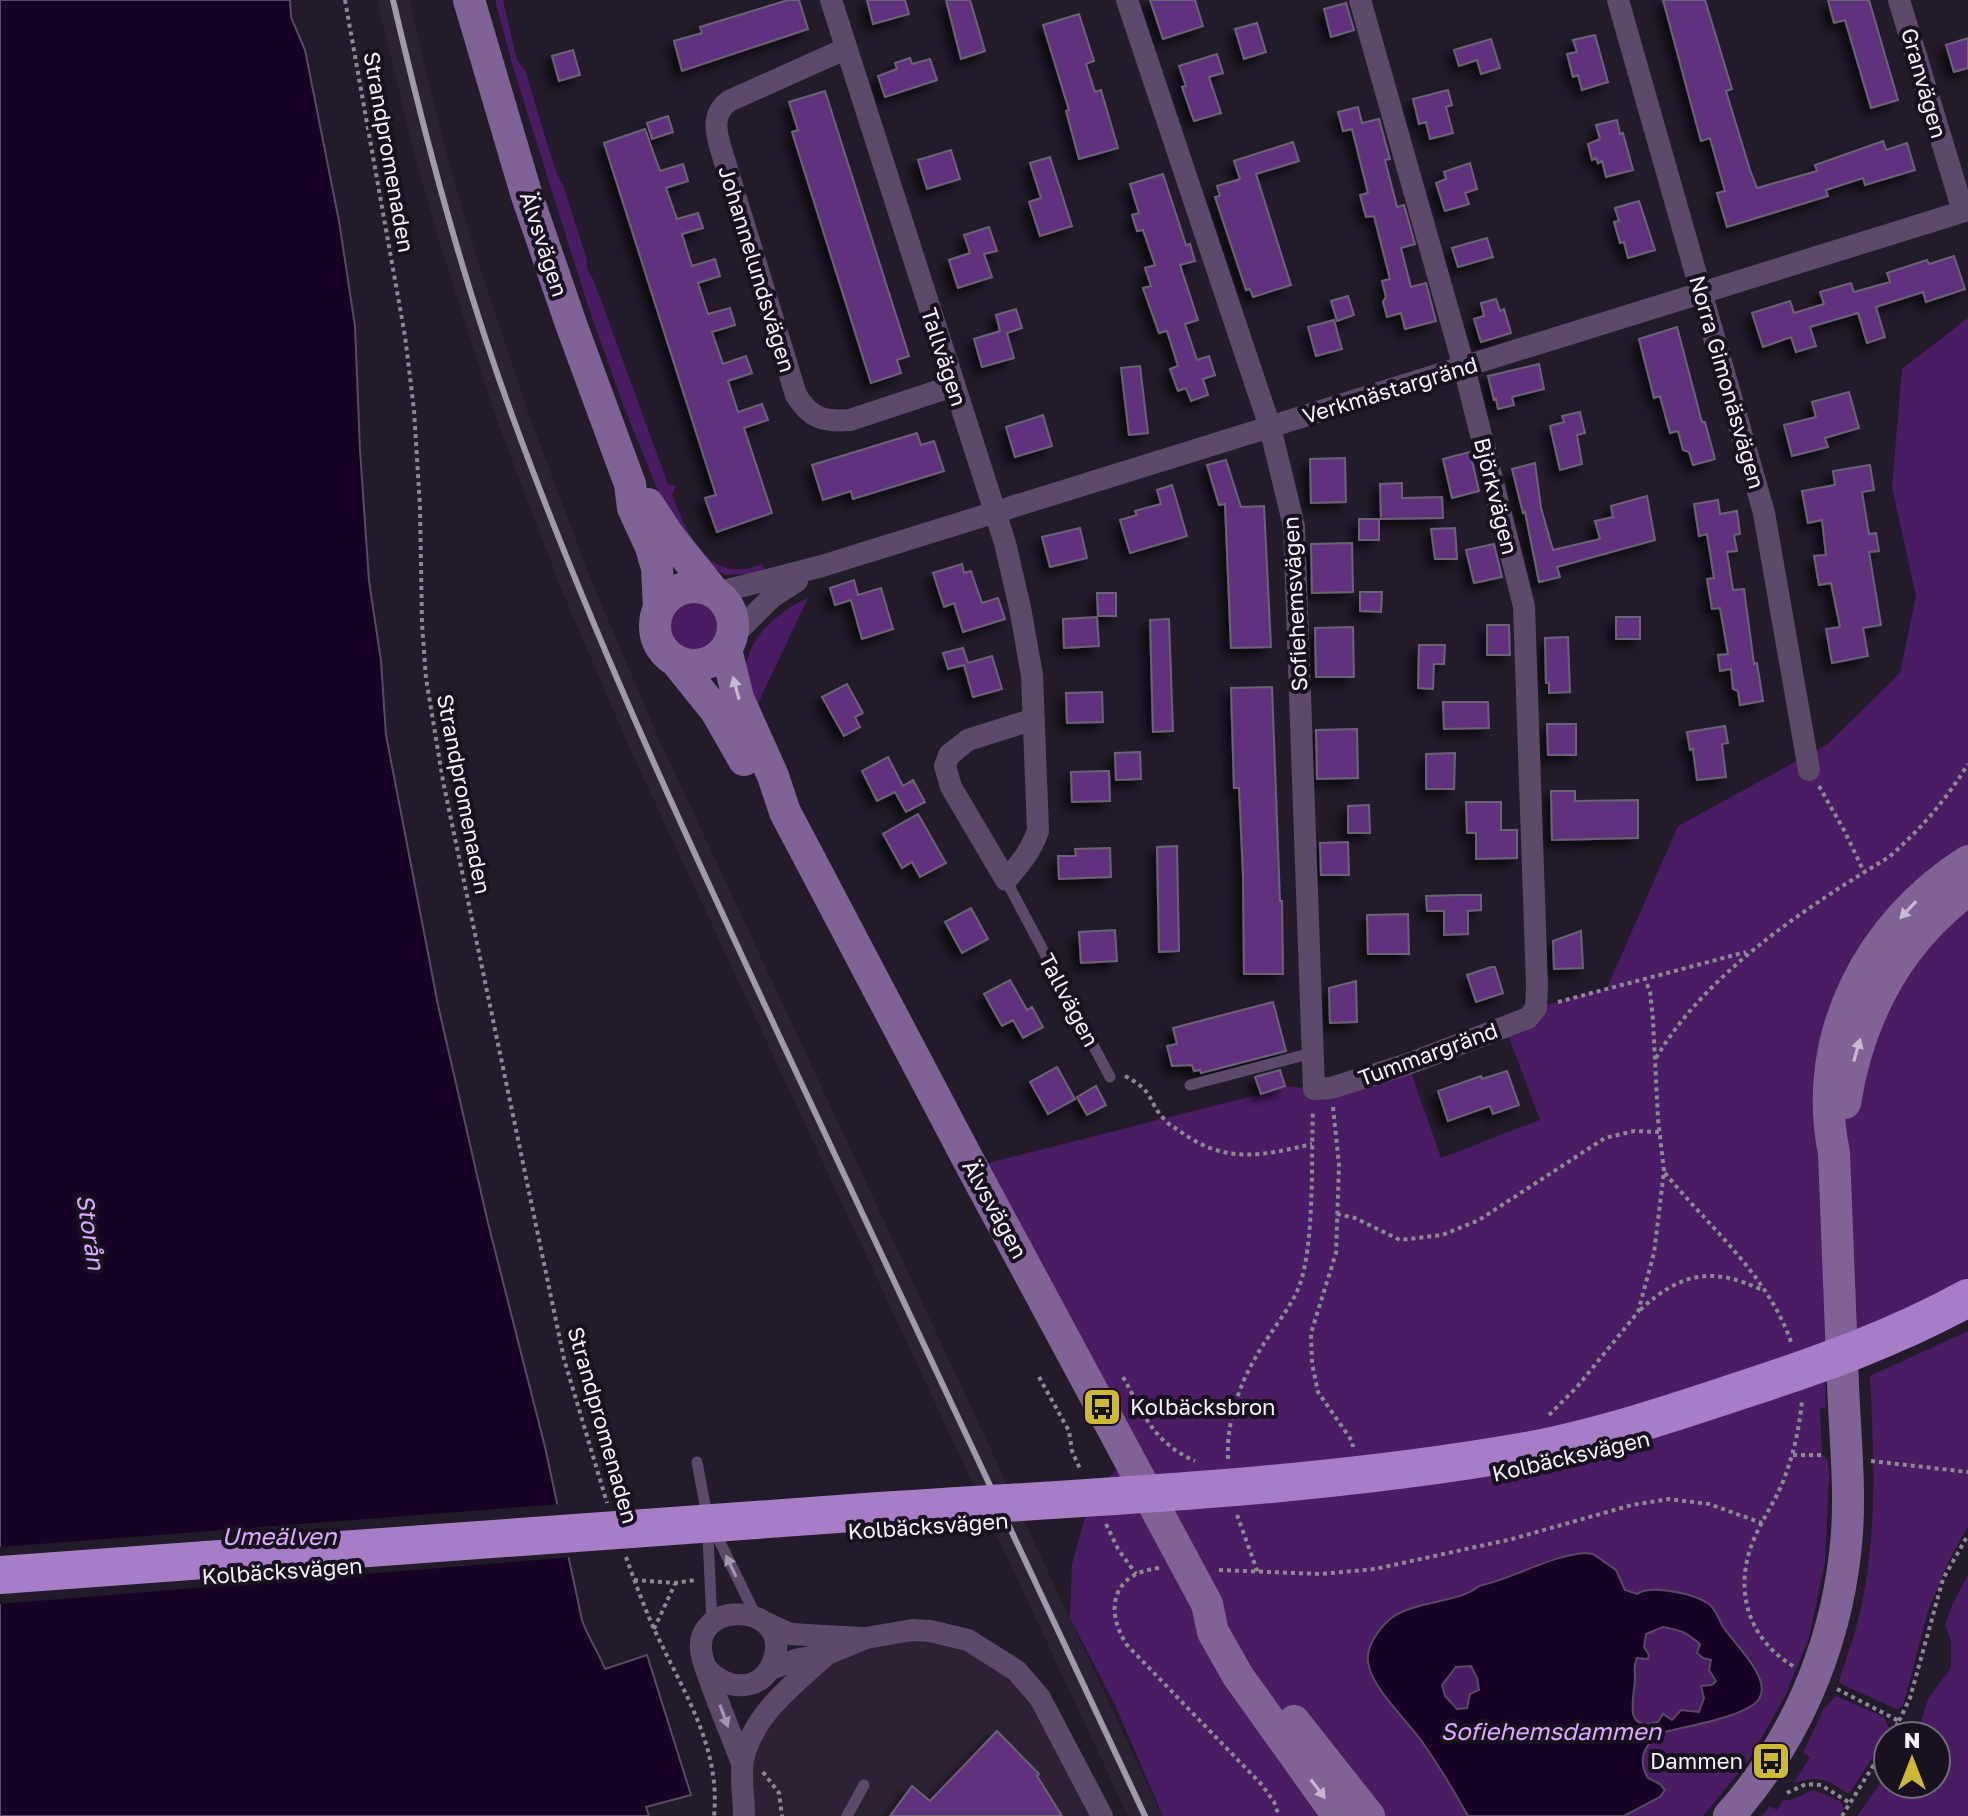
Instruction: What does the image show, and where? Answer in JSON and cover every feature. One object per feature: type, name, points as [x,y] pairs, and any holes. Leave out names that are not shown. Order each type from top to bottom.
[{"type":"highway","name":"Kolbäcksvägen","points":[[0,1575],[1242,1486],[1400,1471],[1538,1449],[1665,1415],[1826,1363],[1924,1322],[1968,1298]]},
{"type":"highway","name":"Kolbäcksvägen","points":[[0,1591],[1274,1501],[1449,1483],[1547,1464],[1706,1421],[1897,1355],[1968,1321]]},
{"type":"main road","name":"Älvsvägen","points":[[469,0],[526,193],[630,484],[633,508],[651,547],[657,568],[659,609]]},
{"type":"main road","name":"Älvsvägen","points":[[630,484],[655,511],[669,536],[715,592]]},
{"type":"main road","points":[[701,587],[715,592],[726,603],[733,619],[729,643],[708,663],[697,665],[675,660],[663,650],[657,637],[655,623],[659,609],[666,598],[677,591],[701,587]]},
{"type":"main road","name":"Älvsvägen","points":[[729,643],[738,698],[773,776],[785,812],[1207,1604],[1213,1632],[1238,1676],[1338,1816]]},
{"type":"main road","name":"Älvsvägen","points":[[675,660],[716,711],[756,781],[785,812]]},
{"type":"main road","points":[[1729,1816],[1771,1761],[1798,1715],[1830,1632],[1845,1552],[1834,1457],[1834,1153],[1829,1129],[1831,1053],[1852,991],[1873,953],[1896,922],[1924,893],[1968,861]]},
{"type":"main road","points":[[1834,1153],[1857,1050],[1882,986],[1915,938],[1939,913],[1968,890]]},
{"type":"main road","name":"Älvsvägen","points":[[1207,1604],[1231,1626],[1280,1702],[1369,1816]]},
{"type":"street","name":"Tallvägen","points":[[831,0],[996,512],[1029,651],[1034,719],[1038,831],[1029,853],[1006,880],[951,787],[945,766],[949,755],[968,740],[1034,719]]},
{"type":"street","name":"Sofiehemsvägen","points":[[1127,0],[1270,427],[1294,526],[1312,1053],[1322,1089]]},
{"type":"street","name":"Björkvägen","points":[[1360,0],[1464,367],[1524,606],[1536,1008]]},
{"type":"street","name":"Norra Gimonäsvägen","points":[[1618,0],[1764,513],[1809,770]]},
{"type":"street","name":"Granvägen","points":[[1899,0],[1966,210]]},
{"type":"street","name":"Johannelundsvägen","points":[[845,49],[729,101],[719,109],[716,122],[720,146],[796,395],[812,416],[834,421],[850,420],[953,386]]},
{"type":"street","name":"Verkmästargränd","points":[[715,592],[812,569],[1966,210]]},
{"type":"street","name":"Verkmästargränd","points":[[729,643],[772,597],[812,569]]},
{"type":"street","name":"Tummargränd","points":[[1322,1089],[1408,1064],[1528,1018],[1536,1008]]},
{"type":"street","points":[[744,1816],[742,1763],[707,1669],[702,1646],[712,1623],[735,1612],[760,1619],[790,1634],[866,1638]]},
{"type":"street","points":[[742,1763],[764,1674],[775,1644],[770,1629],[760,1619]]},
{"type":"street","points":[[707,1669],[721,1681],[734,1686],[752,1684],[764,1674],[799,1659],[827,1654],[866,1638],[912,1630],[968,1640],[1017,1671],[1040,1698],[1102,1816]]},
{"type":"street","points":[[751,1733],[783,1694],[827,1654]]},
{"type":"lane","name":"Tallvägen","points":[[1006,880],[1110,1077]]},
{"type":"lane","points":[[1190,1085],[1312,1053]]},
{"type":"lane","points":[[697,1462],[707,1515],[712,1623]]},
{"type":"lane","points":[[707,1515],[760,1619]]},
{"type":"lane","points":[[847,1816],[864,1785]]},
{"type":"path","name":"Strandpromenaden","points":[[345,0],[405,336],[414,410],[420,507],[426,678],[443,781],[564,1359],[610,1512]]},
{"type":"path","points":[[1654,1060],[1667,1039],[1747,952],[1889,857],[1927,822],[1950,794],[1968,764]]},
{"type":"path","points":[[1809,770],[1864,872]]},
{"type":"path","points":[[1536,1008],[1747,952]]},
{"type":"path","points":[[1638,1312],[1654,1253],[1664,1171],[1653,1020],[1650,992],[1645,979]]},
{"type":"path","points":[[1101,1059],[1144,1086],[1167,1123],[1192,1141],[1223,1152],[1263,1156],[1312,1144]]},
{"type":"path","points":[[1228,1461],[1227,1447],[1238,1391],[1249,1367],[1299,1287],[1306,1258],[1312,1144],[1322,1089]]},
{"type":"path","points":[[1322,1089],[1339,1165],[1336,1253],[1311,1333],[1312,1363],[1318,1392],[1352,1441],[1355,1457]]},
{"type":"path","points":[[1337,1214],[1355,1218],[1400,1240],[1442,1235],[1479,1220],[1605,1138],[1634,1131],[1659,1132]]},
{"type":"path","points":[[1664,1171],[1752,1273],[1783,1323],[1793,1350]]},
{"type":"path","points":[[1577,1387],[1638,1312],[1666,1289],[1699,1276],[1723,1276],[1763,1290]]},
{"type":"path","points":[[1039,1377],[1069,1431]]},
{"type":"path","points":[[1123,1377],[1155,1434],[1179,1453],[1204,1464]]},
{"type":"path","points":[[1794,1666],[1780,1658],[1763,1641],[1748,1615],[1743,1581],[1745,1566],[1762,1523],[1781,1488],[1793,1455],[1798,1438],[1801,1391]]},
{"type":"path","points":[[1793,1455],[1908,1463],[1968,1472]]},
{"type":"path","points":[[1219,1570],[1321,1574],[1375,1569],[1512,1539],[1599,1513],[1659,1500],[1709,1504],[1762,1523]]},
{"type":"path","points":[[1234,1504],[1258,1573]]},
{"type":"path","points":[[1899,1720],[1910,1698],[1943,1579],[1968,1535]]},
{"type":"path","name":"Strandpromenaden","points":[[624,1552],[654,1629],[706,1740],[715,1784],[714,1816]]},
{"type":"path","points":[[1159,1568],[1136,1574],[1123,1584],[1117,1593],[1115,1625],[1127,1645],[1262,1785],[1279,1816]]},
{"type":"path","points":[[634,1580],[675,1583],[700,1580]]},
{"type":"path","points":[[654,1629],[675,1583]]},
{"type":"path","points":[[1835,1688],[1897,1720]]},
{"type":"path","points":[[1842,1816],[1872,1768]]},
{"type":"path","points":[[1787,1793],[1806,1784],[1821,1785],[1850,1803]]},
{"type":"shaded area","points":[[377,0],[409,0],[445,148],[474,249],[527,410],[589,575],[658,737],[1162,1816],[1128,1816],[630,749],[560,586],[497,420],[415,156]]},
{"type":"shaded area","points":[[495,0],[503,0],[517,60],[525,70],[587,260],[587,269],[668,484],[676,486],[672,495],[685,526],[702,553],[714,562],[727,568],[744,569],[763,564],[764,570],[727,575],[710,568],[661,498],[588,306]]},
{"type":"shaded area","points":[[1968,318],[1968,1286],[1824,1349],[1826,1408],[1820,1409],[1822,1454],[1828,1461],[1829,1478],[1825,1562],[1809,1638],[1786,1694],[1749,1760],[1703,1816],[1163,1816],[1115,1705],[1070,1618],[1072,1564],[1091,1496],[1130,1456],[972,1167],[1285,1086],[1314,1089],[1408,1064],[1441,1158],[1540,1120],[1505,1027],[1536,1008],[1607,988],[1678,826],[1828,744],[1900,673],[1916,596],[1892,487],[1902,369]]},
{"type":"shaded area","points":[[695,587],[710,590],[722,598],[730,610],[733,625],[730,640],[722,652],[710,660],[695,663],[680,660],[668,652],[660,640],[657,625],[660,610],[668,598],[680,590]]},
{"type":"shaded area","points":[[808,598],[753,714],[745,676],[752,647],[775,618]]},
{"type":"shaded area","points":[[1968,1331],[1968,1526],[1928,1611],[1903,1706],[1897,1709],[1839,1681],[1859,1616],[1869,1556],[1873,1466],[1870,1376]]},
{"type":"shaded area","points":[[1968,1575],[1968,1816],[1857,1816],[1872,1795],[1872,1800],[1952,1800],[1952,1720],[1921,1720],[1928,1699],[1951,1668],[1951,1641],[1945,1625]]},
{"type":"shaded area","points":[[912,1630],[1017,1671],[1102,1816],[744,1816],[751,1733],[827,1654]]},
{"type":"shaded area","points":[[1836,1696],[1885,1720],[1872,1720],[1872,1758],[1849,1794],[1823,1780],[1794,1783],[1810,1757],[1803,1753],[1823,1710]]},
{"type":"shaded area","points":[[1814,1790],[1840,1801],[1844,1808],[1839,1816],[1762,1816],[1770,1806],[1777,1810],[1783,1800]]},
{"type":"water","name":"Umeälven","points":[[0,0],[290,0],[291,17],[305,50],[339,221],[355,326],[369,581],[381,661],[386,735],[438,1005],[488,1223],[545,1447],[582,1620],[605,1669],[647,1655],[691,1795],[646,1807],[649,1816],[0,1816]]},
{"type":"water","name":"Sofiehemsdammen","points":[[1593,1554],[1616,1570],[1625,1590],[1637,1594],[1652,1590],[1673,1592],[1709,1604],[1756,1671],[1762,1690],[1759,1699],[1728,1716],[1660,1733],[1646,1748],[1643,1765],[1648,1778],[1665,1790],[1660,1797],[1624,1816],[1468,1816],[1423,1743],[1376,1683],[1368,1662],[1371,1645],[1389,1620],[1410,1609],[1459,1596],[1479,1586],[1571,1555]],"holes":[[[1663,1627],[1683,1632],[1700,1644],[1697,1653],[1711,1660],[1709,1670],[1716,1681],[1712,1685],[1701,1686],[1704,1698],[1699,1712],[1681,1710],[1672,1720],[1663,1714],[1658,1722],[1646,1724],[1634,1718],[1635,1665],[1637,1658],[1648,1659],[1644,1647],[1646,1634]],[[1471,1666],[1479,1690],[1470,1694],[1467,1708],[1457,1709],[1445,1696],[1442,1685],[1456,1667]]]},
{"type":"pier","points":[[561,1504],[573,1557],[0,1604],[0,1547]]},
{"type":"building","points":[[788,0],[799,0],[808,29],[682,71],[674,41],[702,33],[700,27]]},
{"type":"building","points":[[867,0],[905,0],[909,14],[873,24]]},
{"type":"building","points":[[946,0],[970,0],[985,51],[961,59]]},
{"type":"building","points":[[1150,0],[1195,0],[1203,26],[1163,39]]},
{"type":"building","points":[[1663,0],[1705,0],[1732,89],[1726,91],[1757,188],[1817,171],[1815,165],[1883,141],[1886,150],[1907,143],[1915,170],[1865,185],[1863,178],[1826,190],[1828,196],[1727,227],[1717,193],[1725,191],[1710,138],[1701,141]]},
{"type":"building","points":[[1828,0],[1869,0],[1898,100],[1871,108],[1845,20],[1834,23]]},
{"type":"building","points":[[1346,3],[1354,30],[1331,37],[1324,9]]},
{"type":"building","points":[[1079,14],[1094,61],[1086,64],[1095,92],[1101,90],[1118,148],[1079,159],[1066,111],[1069,110],[1043,25]]},
{"type":"building","points":[[1257,23],[1266,52],[1244,59],[1235,29]]},
{"type":"building","points":[[1595,35],[1608,82],[1582,90],[1578,75],[1573,77],[1567,54],[1577,52],[1573,40]]},
{"type":"building","points":[[1968,38],[1968,68],[1954,72],[1946,45]]},
{"type":"building","points":[[1491,39],[1500,68],[1481,74],[1477,60],[1459,66],[1454,50]]},
{"type":"building","points":[[573,50],[580,75],[559,81],[552,56]]},
{"type":"building","points":[[1217,54],[1223,73],[1209,77],[1221,113],[1194,121],[1182,87],[1186,86],[1179,66]]},
{"type":"building","points":[[910,58],[912,64],[930,59],[937,80],[885,97],[878,76],[897,69],[895,63]]},
{"type":"building","points":[[1448,90],[1452,105],[1446,107],[1453,133],[1430,139],[1426,122],[1419,124],[1413,99]]},
{"type":"building","points":[[825,91],[909,356],[897,360],[901,373],[871,383],[792,132],[798,130],[789,102]]},
{"type":"building","points":[[1358,107],[1362,123],[1379,119],[1390,159],[1385,160],[1397,207],[1404,205],[1415,244],[1401,248],[1411,287],[1426,283],[1436,321],[1405,329],[1401,313],[1387,317],[1382,281],[1390,279],[1374,216],[1366,217],[1360,195],[1368,193],[1352,129],[1343,131],[1338,112]]},
{"type":"building","points":[[668,116],[673,132],[652,139],[647,123]]},
{"type":"building","points":[[1617,120],[1633,170],[1606,177],[1602,161],[1592,160],[1588,144],[1600,139],[1596,125]]},
{"type":"building","points":[[645,129],[660,171],[683,164],[688,181],[666,188],[677,219],[698,213],[703,228],[682,234],[692,266],[715,259],[720,276],[698,283],[708,314],[730,308],[735,325],[712,332],[723,364],[746,356],[752,373],[728,381],[738,412],[762,404],[768,420],[744,428],[772,513],[717,532],[705,498],[716,495],[604,143]]},
{"type":"building","points":[[1293,142],[1299,161],[1256,174],[1291,285],[1253,297],[1250,289],[1246,290],[1215,197],[1220,196],[1217,186],[1240,179],[1234,161]]},
{"type":"building","points":[[951,150],[960,179],[927,189],[918,160]]},
{"type":"building","points":[[1050,157],[1072,226],[1040,236],[1029,202],[1041,198],[1030,163]]},
{"type":"building","points":[[1470,163],[1477,189],[1465,193],[1469,204],[1445,211],[1436,183],[1446,179],[1444,172]]},
{"type":"building","points":[[1163,174],[1186,245],[1190,244],[1195,261],[1180,265],[1198,320],[1185,324],[1197,360],[1209,356],[1215,375],[1203,379],[1208,395],[1191,401],[1186,388],[1178,391],[1170,369],[1178,366],[1167,331],[1159,333],[1143,288],[1151,286],[1145,268],[1155,265],[1143,230],[1137,231],[1132,215],[1139,213],[1130,184]]},
{"type":"building","points":[[1639,201],[1655,250],[1628,258],[1614,222],[1619,221],[1615,208]]},
{"type":"building","points":[[989,227],[997,251],[984,254],[992,277],[958,288],[949,260],[970,253],[964,235]]},
{"type":"building","points":[[1487,238],[1493,257],[1458,267],[1452,248]]},
{"type":"building","points":[[1954,256],[1965,289],[1926,302],[1923,292],[1876,307],[1885,337],[1867,343],[1858,313],[1810,327],[1816,346],[1796,352],[1791,337],[1763,347],[1752,313],[1790,301],[1794,313],[1824,304],[1820,292],[1851,283],[1854,292],[1890,282],[1887,273],[1927,260],[1929,264]]},
{"type":"building","points":[[1348,296],[1354,315],[1337,321],[1331,301]]},
{"type":"building","points":[[1496,299],[1500,311],[1504,309],[1511,333],[1481,342],[1474,319],[1484,316],[1481,303]]},
{"type":"building","points":[[1016,309],[1022,328],[1007,333],[1014,358],[982,367],[974,339],[1000,331],[996,315]]},
{"type":"building","points":[[1334,320],[1342,349],[1316,356],[1308,327]]},
{"type":"building","points":[[1677,327],[1715,459],[1693,465],[1689,452],[1683,450],[1678,431],[1670,433],[1660,396],[1654,398],[1639,339]]},
{"type":"building","points":[[1539,364],[1544,389],[1512,397],[1514,405],[1498,409],[1488,376]]},
{"type":"building","points":[[1140,366],[1148,433],[1129,435],[1121,368]]},
{"type":"building","points":[[1849,392],[1859,428],[1825,438],[1828,447],[1792,456],[1784,425],[1816,417],[1812,402]]},
{"type":"building","points":[[1580,412],[1585,433],[1577,435],[1582,464],[1560,470],[1550,426],[1564,422],[1562,416]]},
{"type":"building","points":[[1043,415],[1052,446],[1015,457],[1006,427]]},
{"type":"building","points":[[917,433],[921,445],[934,441],[944,471],[853,499],[851,491],[823,500],[812,465]]},
{"type":"building","points":[[1470,452],[1479,491],[1452,498],[1443,459]]},
{"type":"building","points":[[1345,458],[1346,502],[1311,503],[1310,459]]},
{"type":"building","points":[[1226,460],[1241,507],[1264,506],[1271,647],[1231,648],[1225,504],[1219,505],[1207,465]]},
{"type":"building","points":[[1535,463],[1541,508],[1553,550],[1600,539],[1595,521],[1613,517],[1611,506],[1647,496],[1655,540],[1557,567],[1560,577],[1539,582],[1525,512],[1512,469]]},
{"type":"building","points":[[1870,465],[1874,490],[1862,492],[1869,534],[1876,533],[1879,551],[1869,552],[1881,625],[1863,628],[1868,656],[1832,663],[1826,629],[1840,627],[1831,583],[1819,585],[1814,556],[1826,555],[1822,520],[1808,523],[1802,491],[1835,485],[1833,471]]},
{"type":"building","points":[[1402,483],[1402,498],[1442,497],[1443,518],[1381,519],[1380,484]]},
{"type":"building","points":[[1172,485],[1187,536],[1130,553],[1120,520],[1137,515],[1135,511],[1161,504],[1157,490]]},
{"type":"building","points":[[1718,500],[1720,514],[1737,511],[1740,534],[1734,535],[1737,551],[1727,552],[1733,590],[1744,589],[1754,664],[1757,663],[1763,701],[1740,705],[1738,691],[1733,689],[1731,669],[1720,671],[1718,655],[1728,654],[1720,608],[1712,609],[1707,579],[1714,578],[1707,534],[1699,536],[1694,504]]},
{"type":"building","points":[[1359,519],[1379,519],[1379,540],[1359,540]]},
{"type":"building","points":[[1080,528],[1087,558],[1050,567],[1042,537]]},
{"type":"building","points":[[1455,528],[1457,559],[1435,559],[1431,529]]},
{"type":"building","points":[[1352,543],[1353,592],[1312,593],[1311,544]]},
{"type":"building","points":[[1494,544],[1502,577],[1474,583],[1466,550]]},
{"type":"building","points":[[962,564],[964,573],[971,571],[982,603],[998,598],[1005,619],[963,632],[954,603],[944,607],[933,573]]},
{"type":"building","points":[[854,580],[858,595],[881,588],[893,629],[862,639],[851,600],[835,605],[830,588]]},
{"type":"building","points":[[1360,592],[1382,592],[1381,612],[1360,611]]},
{"type":"building","points":[[1097,593],[1116,593],[1116,616],[1098,616]]},
{"type":"building","points":[[1097,617],[1099,646],[1064,648],[1063,619]]},
{"type":"building","points":[[1616,617],[1640,617],[1640,639],[1616,639]]},
{"type":"building","points":[[1169,619],[1173,731],[1153,732],[1150,620]]},
{"type":"building","points":[[1487,625],[1509,625],[1510,655],[1487,655]]},
{"type":"building","points":[[1353,627],[1354,677],[1316,677],[1315,628]]},
{"type":"building","points":[[1568,637],[1570,692],[1549,693],[1545,638]]},
{"type":"building","points":[[1419,645],[1445,645],[1444,664],[1434,664],[1433,689],[1418,688]]},
{"type":"building","points":[[963,648],[968,663],[992,656],[1002,689],[973,697],[964,665],[948,669],[943,653]]},
{"type":"building","points":[[847,684],[863,713],[855,717],[860,727],[844,736],[822,697]]},
{"type":"building","points":[[1272,687],[1283,974],[1244,974],[1243,875],[1239,788],[1234,788],[1231,688]]},
{"type":"building","points":[[1102,692],[1103,722],[1067,723],[1066,693]]},
{"type":"building","points":[[1443,702],[1488,702],[1489,728],[1444,729]]},
{"type":"building","points":[[1547,724],[1576,724],[1576,755],[1548,755]]},
{"type":"building","points":[[1725,726],[1728,743],[1722,744],[1726,777],[1697,780],[1693,749],[1690,750],[1687,732]]},
{"type":"building","points":[[1357,729],[1358,778],[1317,779],[1316,730]]},
{"type":"building","points":[[1140,752],[1141,779],[1116,780],[1115,753]]},
{"type":"building","points":[[1455,753],[1454,789],[1426,789],[1426,754]]},
{"type":"building","points":[[888,757],[903,786],[913,780],[925,802],[906,812],[895,792],[877,801],[862,771]]},
{"type":"building","points":[[1109,771],[1110,801],[1072,802],[1071,772]]},
{"type":"building","points":[[1551,791],[1575,791],[1575,801],[1638,800],[1638,838],[1552,840]]},
{"type":"building","points":[[1466,802],[1501,802],[1501,830],[1517,830],[1517,858],[1476,859],[1476,833],[1467,833]]},
{"type":"building","points":[[1369,805],[1370,833],[1348,833],[1348,806]]},
{"type":"building","points":[[918,814],[946,863],[920,877],[912,862],[902,868],[883,834]]},
{"type":"building","points":[[1348,842],[1349,875],[1321,875],[1320,843]]},
{"type":"building","points":[[1177,846],[1179,951],[1159,952],[1157,847]]},
{"type":"building","points":[[1110,848],[1111,877],[1059,879],[1058,856],[1076,856],[1075,849]]},
{"type":"building","points":[[1481,895],[1481,910],[1468,911],[1468,934],[1444,935],[1444,911],[1427,911],[1426,896]]},
{"type":"building","points":[[971,908],[988,939],[962,953],[945,922]]},
{"type":"building","points":[[1408,914],[1409,954],[1368,954],[1367,915]]},
{"type":"building","points":[[1115,930],[1117,961],[1081,963],[1079,932]]},
{"type":"building","points":[[1581,931],[1583,968],[1554,969],[1553,941]]},
{"type":"building","points":[[1495,967],[1503,993],[1476,1002],[1467,975]]},
{"type":"building","points":[[1010,980],[1027,1010],[1032,1007],[1043,1027],[1023,1038],[1013,1020],[1002,1026],[984,994]]},
{"type":"building","points":[[1356,981],[1357,1022],[1330,1023],[1329,988]]},
{"type":"building","points":[[1273,1002],[1286,1051],[1201,1073],[1200,1070],[1194,1071],[1192,1065],[1172,1066],[1167,1046],[1177,1044],[1173,1028]]},
{"type":"building","points":[[1057,1067],[1075,1099],[1048,1114],[1030,1082]]},
{"type":"building","points":[[1280,1070],[1285,1086],[1261,1094],[1255,1077]]},
{"type":"building","points":[[1507,1071],[1519,1105],[1493,1114],[1490,1106],[1448,1121],[1438,1091],[1481,1076],[1482,1079]]},
{"type":"building","points":[[1096,1086],[1106,1105],[1087,1115],[1077,1097]]},
{"type":"building","points":[[997,1731],[1039,1774],[1037,1776],[1062,1816],[890,1816],[912,1786],[930,1801]]},
{"type":"railway","points":[[393,0],[432,158],[478,315],[513,418],[586,605],[707,881],[1145,1816]]},
{"type":"place","name":"Kolbäcksbron","points":[[1102,1407]]},
{"type":"place","name":"Dammen","points":[[1771,1761]]},
{"type":"water label","name":"Storån","points":[[90,1232]]}]
